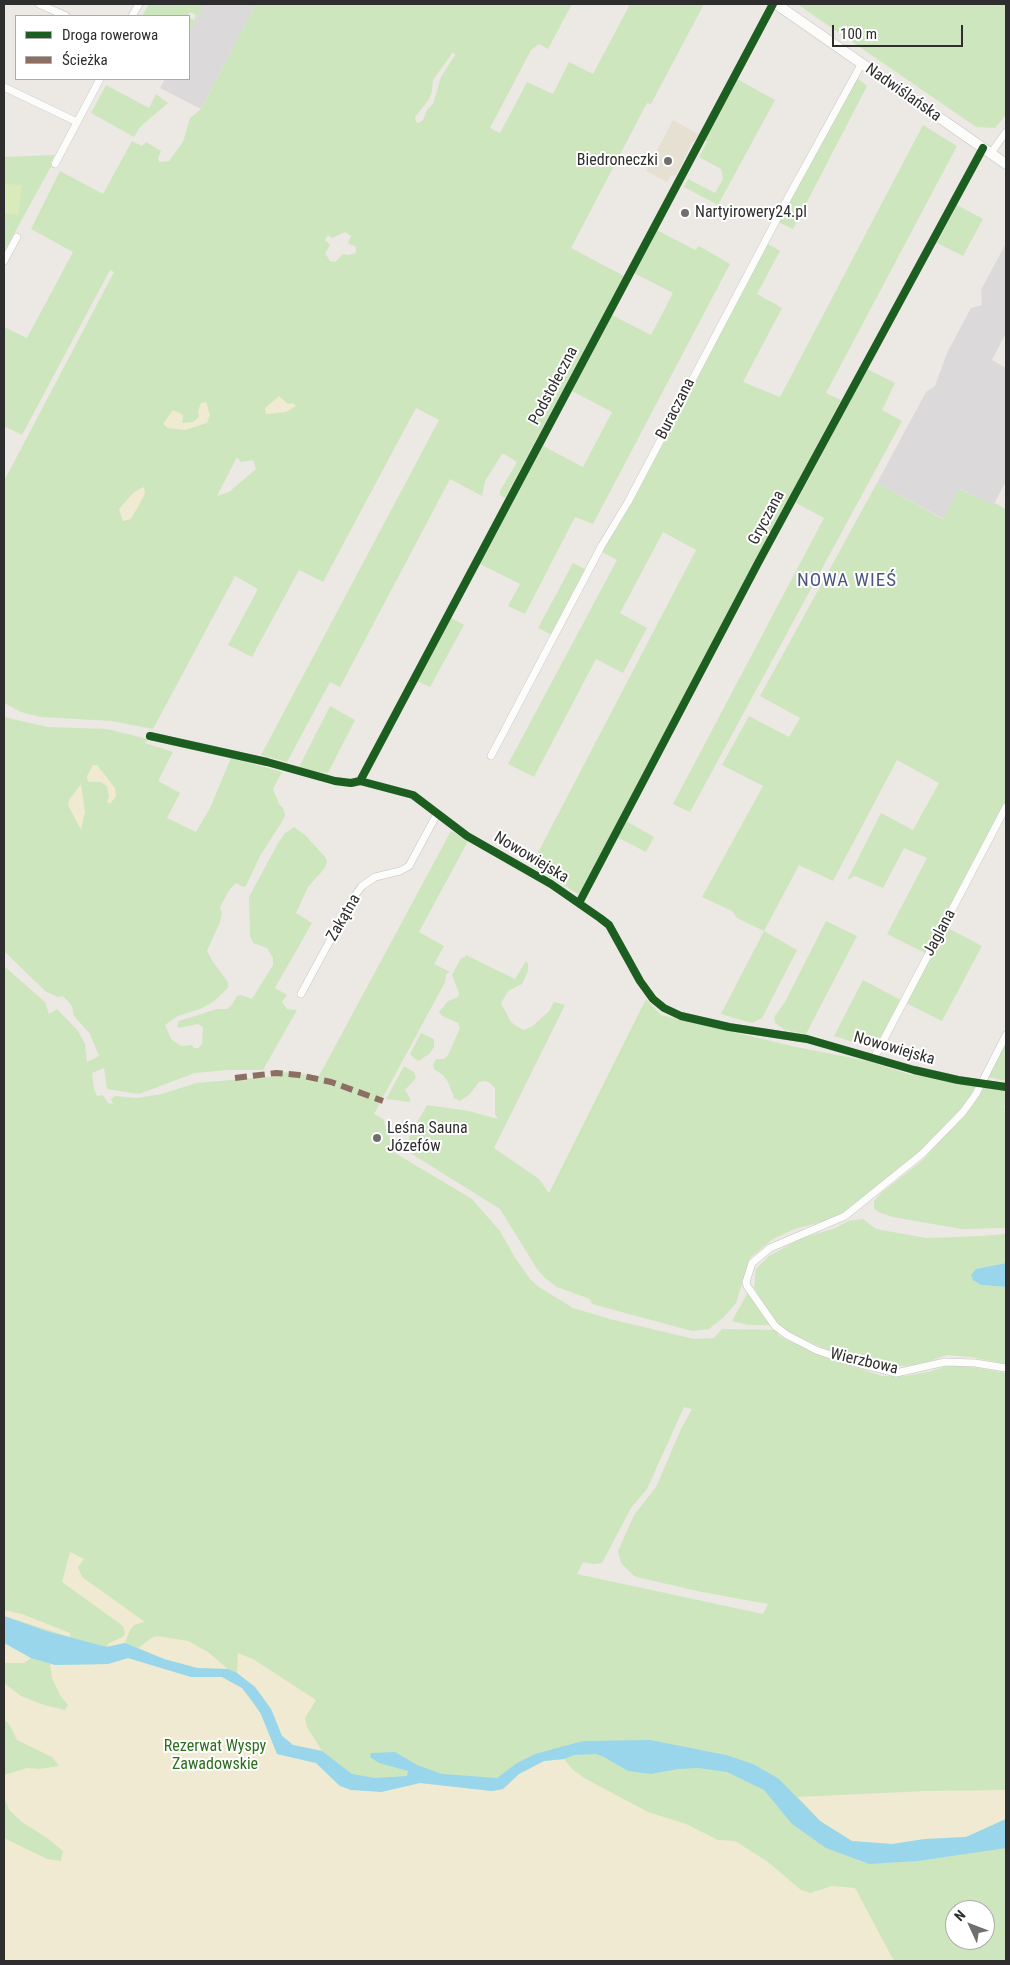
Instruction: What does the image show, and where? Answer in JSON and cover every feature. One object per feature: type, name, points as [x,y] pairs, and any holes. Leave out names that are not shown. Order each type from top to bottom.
[{"type":"main road","name":"Nadwiślańska","points":[[774,4],[1006,164]]},
{"type":"street","points":[[39,4],[64,15]]},
{"type":"street","points":[[133,15],[139,4]]},
{"type":"street","name":"Podstołeczna","points":[[360,781],[774,4]]},
{"type":"street","name":"Buraczana","points":[[491,756],[602,545],[628,502],[784,205],[862,63]]},
{"type":"street","points":[[55,164],[99,80]]},
{"type":"street","points":[[4,87],[77,122]]},
{"type":"street","name":"Gryczana","points":[[579,903],[763,555],[987,151],[1006,132]]},
{"type":"street","points":[[4,261],[17,236]]},
{"type":"street","name":"Nowowiejska","points":[[150,736],[267,762],[347,783],[360,781],[413,795],[470,838],[551,884],[609,925],[640,981],[653,999],[664,1008],[681,1016],[729,1027],[807,1039],[958,1080],[1006,1087]]},
{"type":"street","name":"Jaglana","points":[[874,1058],[1006,807]]},
{"type":"street","name":"Zakątna","points":[[302,994],[353,898],[362,886],[375,877],[408,866],[437,814]]},
{"type":"street","points":[[981,1082],[1006,1035]]},
{"type":"street","name":"Wierzbowa","points":[[981,1082],[976,1094],[963,1112],[922,1154],[845,1216],[770,1248],[752,1263],[746,1282],[776,1326],[787,1335],[816,1350],[845,1360],[896,1372],[914,1370],[945,1362],[975,1363],[1006,1368]]},
{"type":"shaded area","points":[[204,4],[256,4],[201,109],[160,88],[164,80],[190,80],[190,31]]},
{"type":"shaded area","name":"Biedroneczki","points":[[673,120],[698,134],[695,141],[692,142],[676,176],[671,175],[667,182],[646,171]]},
{"type":"shaded area","points":[[1006,243],[1006,333],[992,360],[1006,368],[1006,481],[993,506],[960,489],[944,519],[877,483],[926,392],[935,386],[947,353],[971,308],[982,305],[981,290]]},
{"type":"green space","points":[[149,4],[204,4],[190,31],[190,18],[194,20],[196,15],[190,12],[188,15],[143,15]]},
{"type":"green space","points":[[256,4],[572,4],[548,49],[539,44],[531,50],[490,128],[500,133],[527,82],[553,94],[569,62],[593,74],[630,4],[704,4],[651,104],[647,103],[571,248],[624,276],[505,498],[500,495],[500,491],[517,462],[504,454],[502,454],[485,481],[482,496],[450,479],[340,687],[330,682],[287,762],[261,755],[439,420],[416,408],[323,582],[299,570],[252,657],[228,645],[258,589],[235,576],[153,729],[112,721],[41,717],[21,712],[4,703],[4,481],[114,272],[110,270],[22,435],[4,426],[4,327],[27,338],[73,252],[31,229],[60,171],[103,194],[132,141],[142,146],[146,142],[161,151],[158,158],[159,162],[169,161],[183,142],[190,118],[201,109]],"holes":[[[453,52],[455,55],[441,77],[433,104],[427,110],[423,120],[419,123],[416,122],[415,117],[428,101],[432,91],[433,80]],[[345,232],[351,236],[348,243],[356,247],[356,253],[343,254],[335,262],[330,261],[325,253],[330,245],[325,240],[328,235],[332,238]],[[237,457],[241,462],[253,460],[256,469],[229,492],[217,496]]]},
{"type":"green space","points":[[797,4],[1006,4],[1006,115],[995,128],[976,127]]},
{"type":"green space","points":[[856,77],[867,86],[793,229],[778,222]]},
{"type":"green space","points":[[737,79],[775,100],[718,205],[684,187],[688,179],[715,193],[723,179],[721,169],[699,157],[707,142],[705,140]]},
{"type":"green space","points":[[106,85],[149,108],[156,94],[168,103],[140,127],[134,137],[91,113]]},
{"type":"green space","points":[[923,125],[957,146],[826,393],[841,400],[580,895],[531,866],[696,550],[663,532],[620,613],[647,628],[623,673],[596,659],[534,777],[508,764],[617,560],[602,552],[766,243],[780,251],[757,294],[782,308],[743,382],[780,397]]},
{"type":"green space","points":[[55,155],[51,162],[53,163],[4,252],[4,157]]},
{"type":"green space","points":[[4,183],[22,186],[18,215],[4,213]]},
{"type":"green space","points":[[957,205],[983,219],[963,256],[937,243]]},
{"type":"green space","points":[[657,230],[695,250],[699,246],[730,264],[593,524],[575,517],[525,614],[508,606],[520,584],[480,564],[543,446],[583,467],[612,412],[572,391],[612,315],[651,335],[673,293],[634,273]]},
{"type":"green space","points":[[867,369],[895,383],[882,410],[902,421],[690,812],[673,804],[824,518],[796,503]]},
{"type":"green space","points":[[877,483],[943,519],[959,489],[1006,509],[1006,802],[927,954],[887,934],[927,858],[904,848],[883,888],[855,876],[847,880],[881,813],[913,830],[939,783],[897,760],[833,881],[799,865],[764,931],[737,918],[732,911],[702,897],[763,786],[722,765],[749,716],[789,737],[800,718],[760,696]]},
{"type":"green space","points":[[573,563],[587,570],[552,635],[538,628]]},
{"type":"green space","points":[[450,617],[464,625],[430,687],[417,681]]},
{"type":"green space","points":[[330,706],[355,720],[328,773],[310,771],[299,767]]},
{"type":"green space","name":"Rezerwat Wyspy Zawadowskie","points":[[4,717],[47,727],[107,729],[148,739],[145,743],[173,752],[158,781],[180,793],[167,818],[196,832],[210,808],[231,758],[282,772],[273,789],[279,804],[283,808],[285,815],[283,820],[260,856],[246,886],[243,887],[236,883],[230,889],[220,907],[222,914],[220,922],[207,951],[228,982],[228,988],[213,1002],[200,1009],[178,1016],[165,1025],[171,1039],[181,1046],[192,1045],[194,1048],[198,1048],[202,1044],[203,1027],[198,1024],[178,1028],[179,1021],[217,1009],[227,1009],[237,996],[241,995],[252,999],[273,965],[273,958],[267,948],[253,943],[250,936],[249,897],[285,833],[294,827],[305,835],[326,858],[327,862],[324,869],[308,887],[296,913],[312,923],[275,988],[287,995],[282,1002],[287,1009],[297,1010],[263,1070],[228,1070],[195,1073],[139,1094],[107,1089],[104,1068],[92,1073],[97,1096],[103,1095],[108,1103],[113,1104],[111,1099],[115,1096],[137,1098],[162,1094],[196,1083],[278,1076],[274,1071],[319,1076],[451,831],[468,841],[419,932],[444,946],[434,964],[450,972],[446,974],[445,982],[374,1114],[383,1119],[395,1153],[472,1199],[500,1231],[530,1279],[539,1287],[573,1308],[694,1339],[714,1338],[722,1329],[776,1330],[779,1336],[820,1355],[882,1376],[904,1376],[928,1372],[947,1366],[967,1366],[1006,1373],[1006,1961],[4,1961],[4,966],[45,1002],[49,1014],[57,1009],[78,1031],[85,1044],[87,1062],[99,1056],[90,1034],[74,1016],[72,1006],[63,996],[58,997],[45,991],[4,951]],"holes":[[[684,1407],[692,1409],[681,1429],[656,1487],[634,1515],[618,1551],[621,1563],[634,1576],[641,1578],[768,1604],[763,1614],[577,1574],[583,1562],[602,1563],[631,1508],[647,1489]]]},
{"type":"green space","points":[[626,821],[654,837],[646,852],[617,837]]},
{"type":"green space","points":[[826,921],[857,936],[806,1034],[785,1030],[775,1023],[774,1017],[785,1002]]},
{"type":"green space","points":[[946,927],[982,946],[942,1021],[906,1003]]},
{"type":"green space","points":[[764,931],[797,950],[762,1018],[752,1023],[721,1014]]},
{"type":"green space","points":[[466,955],[515,979],[526,961],[528,971],[522,984],[508,991],[501,1003],[511,1022],[518,1027],[524,1030],[533,1026],[549,1011],[554,1002],[565,1005],[494,1148],[539,1179],[549,1193],[646,999],[661,1015],[796,1047],[868,1061],[908,1074],[976,1085],[969,1100],[917,1154],[836,1218],[795,1229],[773,1239],[750,1258],[736,1303],[724,1317],[709,1329],[692,1331],[592,1304],[590,1299],[557,1287],[537,1269],[500,1209],[407,1151],[409,1137],[427,1105],[469,1111],[498,1119],[495,1114],[495,1088],[490,1083],[485,1081],[479,1082],[470,1094],[460,1101],[454,1098],[448,1082],[443,1075],[434,1069],[433,1065],[436,1059],[444,1059],[448,1055],[460,1028],[458,1023],[442,1016],[439,1012],[448,1001],[458,997],[459,993],[452,975],[461,958]]},
{"type":"green space","points":[[863,980],[901,1000],[877,1045],[869,1047],[834,1036]]},
{"type":"green space","points":[[421,1033],[434,1039],[434,1047],[430,1053],[419,1061],[410,1054]]},
{"type":"green space","points":[[1006,1042],[1006,1081],[988,1077]]},
{"type":"green space","points":[[404,1066],[414,1072],[416,1078],[405,1090],[410,1098],[410,1102],[386,1099]]},
{"type":"green space","points":[[985,1086],[1006,1090],[1006,1103],[1004,1107],[1006,1109],[1006,1228],[961,1229],[893,1217],[878,1212],[874,1208],[874,1201],[881,1193],[923,1160]]},
{"type":"green space","points":[[863,1219],[876,1229],[926,1238],[1006,1234],[1006,1263],[976,1269],[981,1285],[1006,1287],[1006,1364],[971,1357],[947,1355],[919,1365],[888,1367],[834,1353],[785,1331],[775,1322],[754,1288],[756,1269],[769,1256],[802,1238],[836,1228],[848,1221]]},
{"type":"green space","points":[[748,1292],[772,1325],[748,1325],[732,1321]]},
{"type":"sand","points":[[279,396],[288,404],[293,403],[296,406],[286,412],[266,414],[265,408]]},
{"type":"sand","points":[[206,402],[210,415],[207,423],[185,430],[168,428],[163,424],[173,410],[183,415],[182,423],[193,422],[199,417],[198,411],[201,403]]},
{"type":"sand","points":[[144,487],[145,494],[131,519],[123,521],[119,509],[134,492]]},
{"type":"sand","points":[[93,765],[97,765],[115,788],[116,796],[110,804],[107,802],[109,796],[107,786],[101,782],[89,782],[87,779]]},
{"type":"sand","points":[[81,784],[85,812],[81,830],[68,805],[69,800]]},
{"type":"sand","points":[[70,1552],[84,1559],[78,1567],[82,1577],[145,1622],[134,1625],[125,1643],[107,1647],[109,1643],[123,1637],[125,1633],[123,1626],[62,1582]]},
{"type":"sand","points":[[4,1610],[22,1614],[70,1633],[70,1637],[4,1616]]},
{"type":"sand","points":[[158,1636],[188,1641],[208,1652],[228,1669],[197,1668],[164,1659],[138,1648],[153,1637]]},
{"type":"sand","points":[[4,1643],[31,1658],[24,1663],[4,1663]]},
{"type":"sand","points":[[238,1653],[253,1659],[316,1700],[305,1718],[307,1727],[322,1751],[293,1745],[282,1736],[271,1709],[255,1687],[237,1673]]},
{"type":"sand","points":[[128,1658],[191,1677],[222,1677],[242,1688],[261,1714],[277,1754],[316,1763],[340,1786],[381,1792],[420,1783],[492,1791],[503,1789],[519,1774],[544,1761],[564,1759],[572,1769],[584,1778],[648,1812],[686,1824],[718,1840],[735,1841],[768,1862],[801,1890],[810,1893],[832,1886],[855,1888],[894,1961],[4,1961],[4,1838],[47,1859],[61,1861],[63,1851],[22,1822],[9,1810],[4,1799],[4,1775],[27,1768],[39,1769],[59,1766],[52,1757],[17,1740],[9,1724],[4,1719],[4,1683],[21,1696],[44,1705],[65,1710],[68,1705],[60,1695],[52,1678],[50,1663],[55,1665],[108,1664]]},
{"type":"sand","points":[[1006,1790],[1006,1819],[966,1837],[925,1839],[892,1844],[852,1841],[820,1821],[798,1797],[926,1791]]},
{"type":"water","points":[[1006,1263],[1006,1287],[981,1285],[973,1280],[971,1275],[976,1269]]},
{"type":"water","points":[[4,1616],[46,1631],[107,1647],[125,1643],[164,1659],[197,1668],[228,1669],[237,1673],[255,1687],[271,1709],[282,1736],[293,1745],[322,1751],[352,1774],[375,1778],[407,1776],[408,1771],[379,1763],[370,1757],[371,1753],[395,1752],[417,1765],[442,1774],[497,1778],[517,1763],[535,1754],[583,1741],[650,1740],[726,1755],[753,1764],[779,1779],[820,1821],[852,1841],[892,1844],[925,1839],[966,1837],[1006,1819],[1006,1848],[918,1861],[869,1864],[826,1848],[792,1824],[764,1790],[727,1772],[698,1768],[678,1769],[651,1774],[628,1771],[596,1754],[574,1755],[564,1759],[544,1761],[519,1774],[503,1789],[492,1791],[420,1783],[381,1792],[351,1790],[340,1786],[316,1763],[277,1754],[261,1714],[253,1702],[242,1688],[222,1677],[191,1677],[128,1658],[108,1664],[55,1665],[31,1658],[4,1643]]},
{"type":"marked path","points":[[235,1078],[276,1073],[299,1075],[331,1082],[383,1101]]},
{"type":"cycle path","points":[[360,781],[773,4]]},
{"type":"cycle path","points":[[579,903],[758,563],[983,148]]},
{"type":"cycle path","points":[[150,736],[267,762],[335,781],[351,783],[360,781],[413,795],[467,836],[551,884],[609,925],[640,981],[653,999],[664,1008],[681,1016],[729,1027],[807,1039],[914,1070],[958,1080],[1006,1087]]},
{"type":"place","name":"Biedroneczki","points":[[668,161]]},
{"type":"place","name":"Nartyirowery24.pl","points":[[685,213]]},
{"type":"place","name":"Leśna Sauna Józefów","points":[[377,1138]]},
{"type":"district","name":"NOWA WIEŚ","points":[[847,581]]}]
